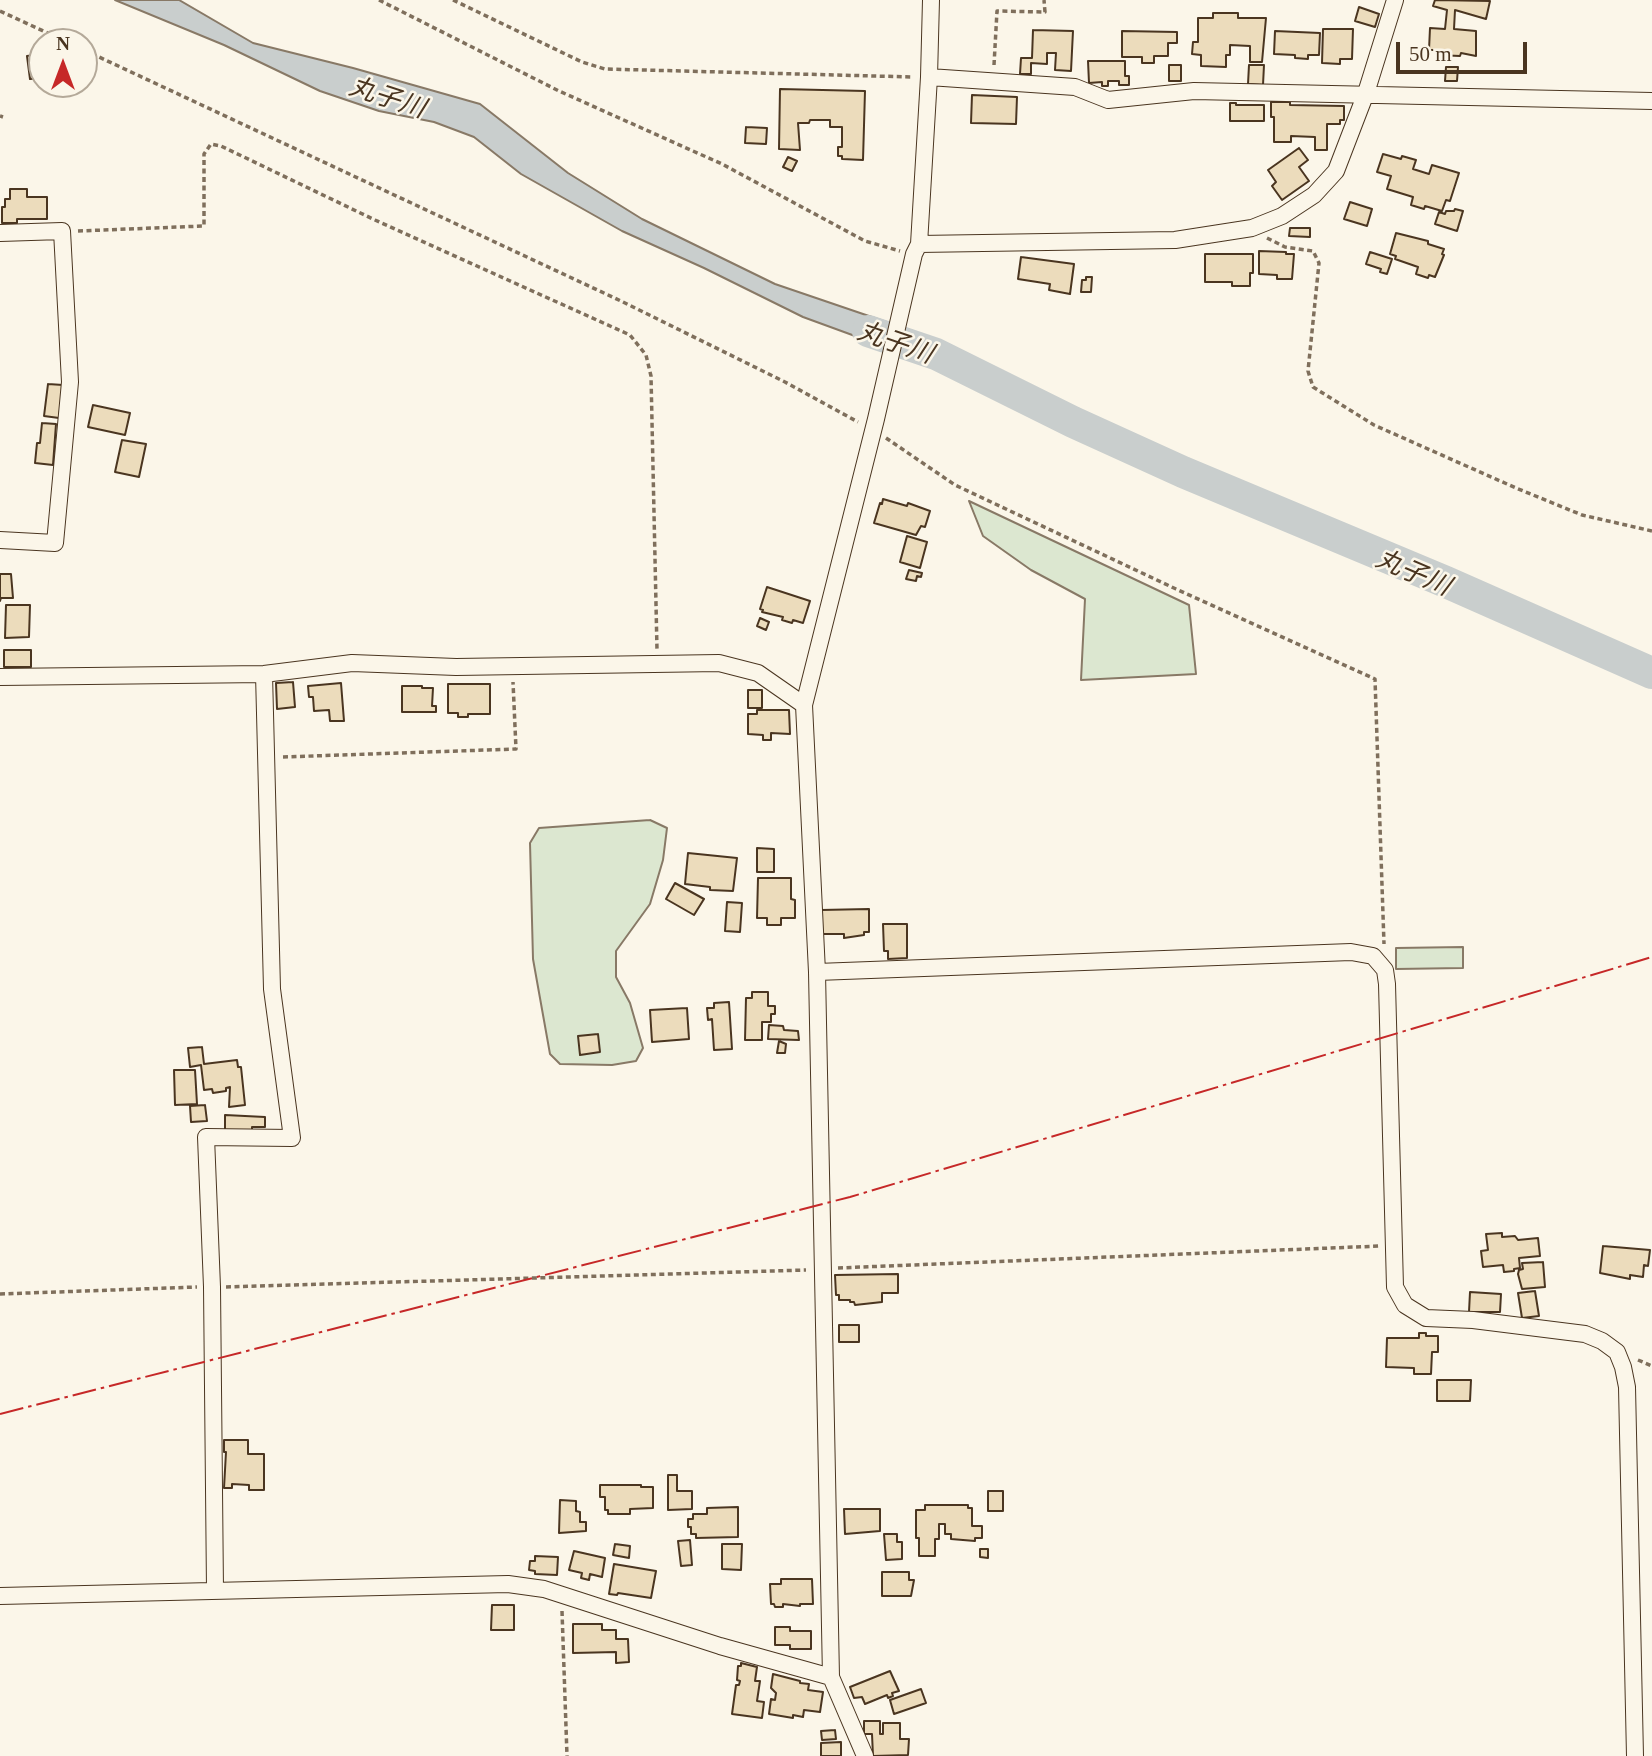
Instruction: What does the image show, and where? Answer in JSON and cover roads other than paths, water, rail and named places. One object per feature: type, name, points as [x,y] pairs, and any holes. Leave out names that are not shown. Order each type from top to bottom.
[{"type":"street","points":[[865,1756],[831,1677],[817,972],[804,705],[875,425],[916,249],[929,77],[931,0]]},
{"type":"street","points":[[916,249],[1175,240],[1252,229],[1282,216],[1314,195],[1336,171],[1366,93],[1395,0]]},
{"type":"street","points":[[929,77],[1075,87],[1108,100],[1194,91],[1652,101]]},
{"type":"street","points":[[0,233],[62,231],[70,383],[55,543],[0,540]]},
{"type":"street","points":[[0,677],[264,674],[352,663],[456,667],[719,663],[758,673],[804,705]]},
{"type":"street","points":[[215,1590],[212,1287],[206,1137],[292,1139],[272,989],[264,674]]},
{"type":"street","points":[[817,972],[1352,952],[1373,956],[1385,970],[1395,1287],[1405,1305],[1426,1318],[1473,1320],[1585,1334],[1602,1341],[1616,1352],[1623,1367],[1627,1387],[1635,1756]]},
{"type":"street","points":[[0,1596],[508,1584],[544,1589],[720,1646],[831,1677]]},
{"type":"water","points":[[115,0],[179,0],[253,43],[480,104],[568,173],[642,219],[775,284],[913,331],[907,355],[803,317],[622,231],[521,174],[474,137],[434,122],[379,111],[320,91],[224,45]]},
{"type":"waterway","name":"丸子川","points":[[868,331],[936,354],[1073,422],[1183,472],[1446,582],[1652,673]]}]
